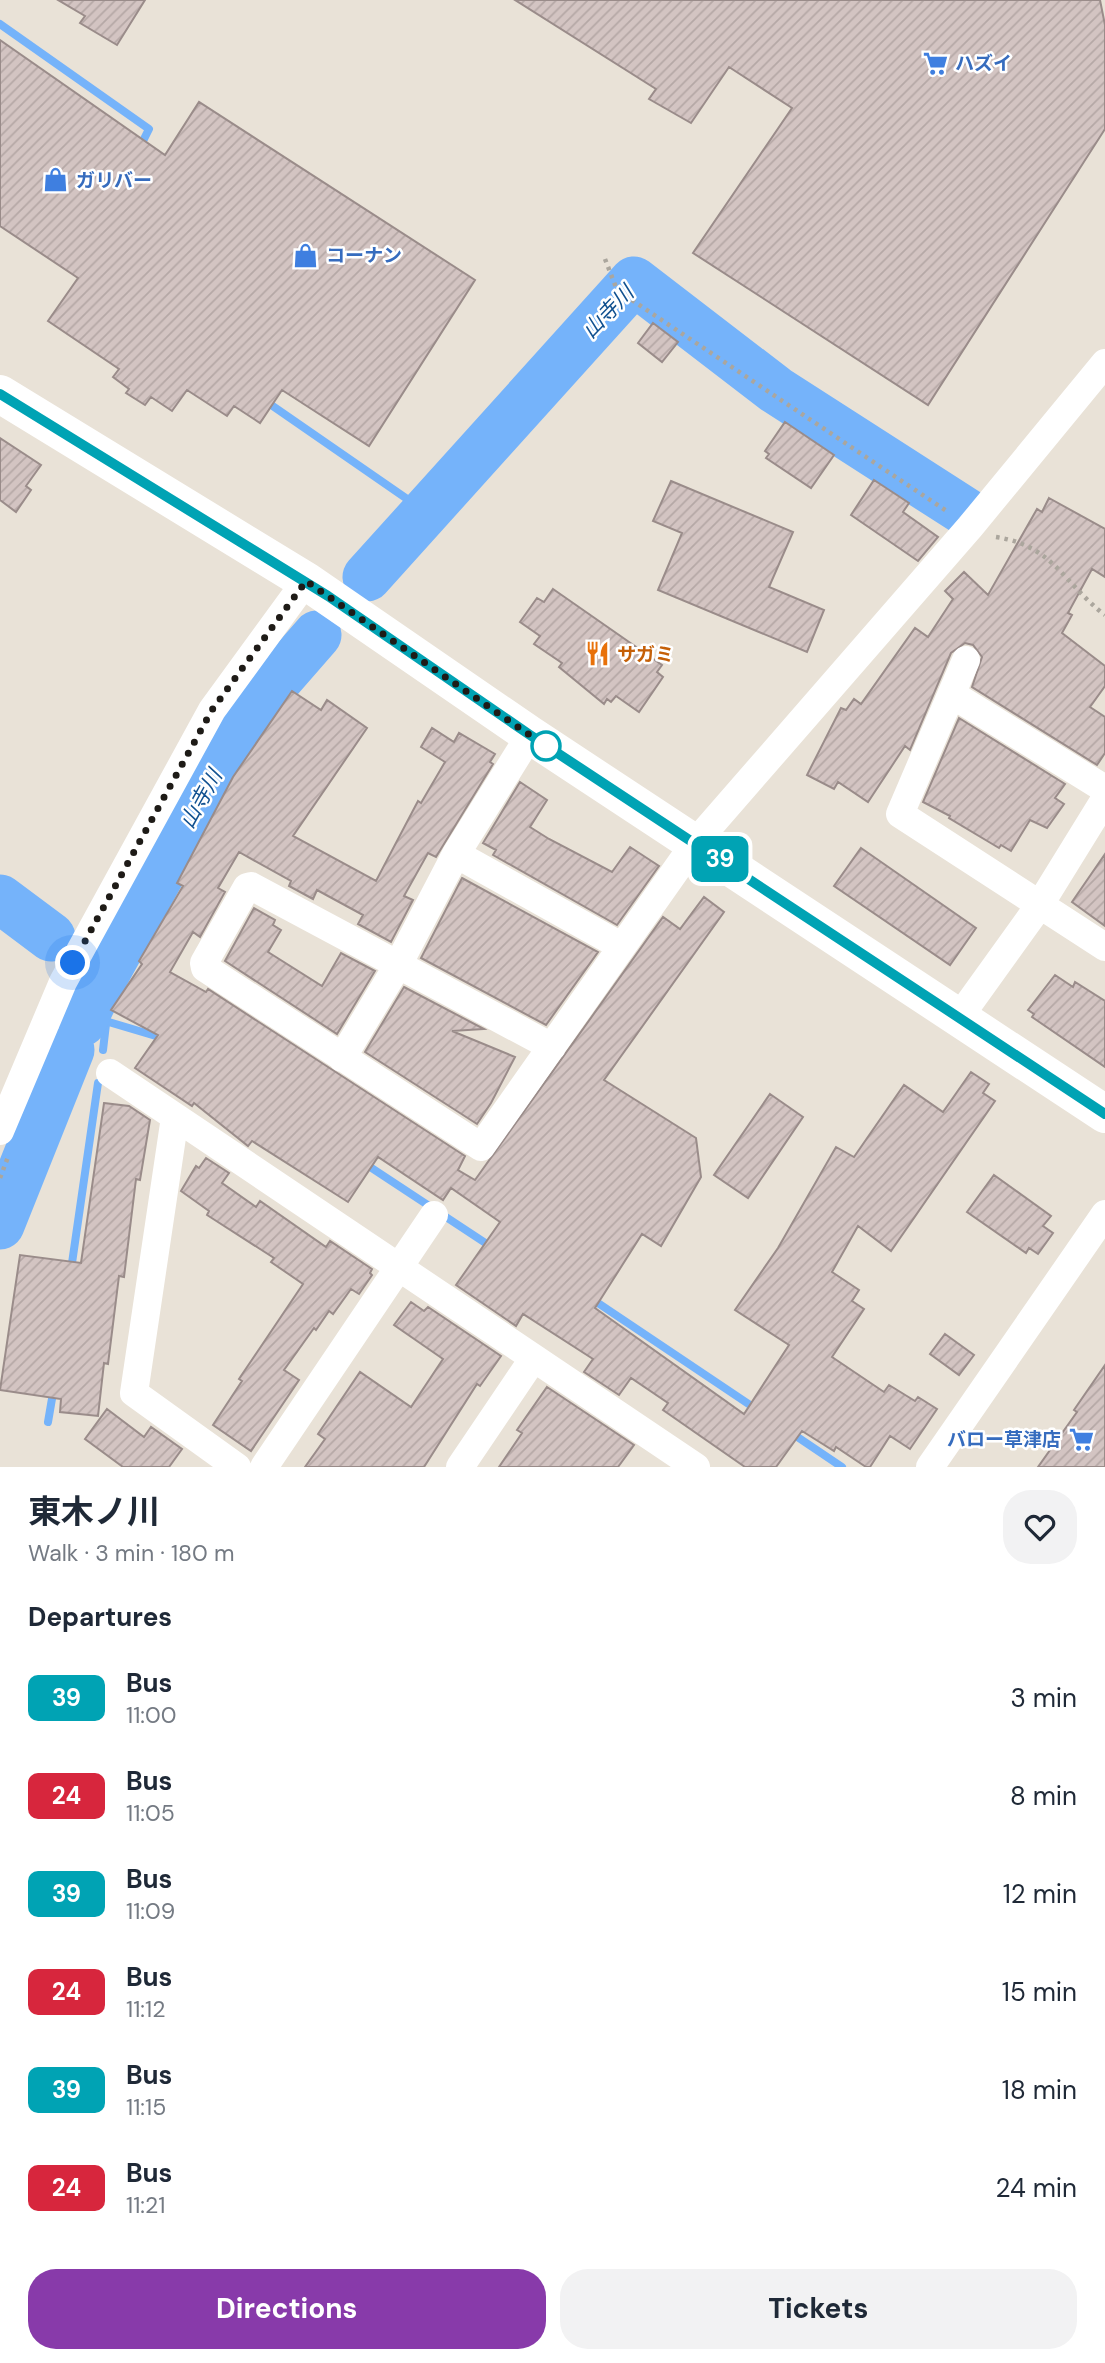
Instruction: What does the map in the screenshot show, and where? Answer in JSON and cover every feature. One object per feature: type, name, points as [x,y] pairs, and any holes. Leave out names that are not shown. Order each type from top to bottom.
[{"type":"main road","points":[[0,394],[306,581],[530,735],[1105,1114]]},
{"type":"street","points":[[552,1047],[251,886],[247,887],[204,963],[205,968],[481,1147],[552,1047],[621,946],[695,843],[970,527],[1105,363]]},
{"type":"street","points":[[0,1130],[63,982],[212,710],[306,581]]},
{"type":"street","points":[[966,660],[900,814],[1105,947]]},
{"type":"street","points":[[953,695],[1105,789]]},
{"type":"street","points":[[342,1058],[397,965],[456,853],[530,735]]},
{"type":"street","points":[[960,1016],[1039,906],[1105,799]]},
{"type":"street","points":[[456,853],[621,946]]},
{"type":"street","points":[[110,1073],[399,1265],[533,1359],[663,1458],[696,1467]]},
{"type":"street","points":[[175,1118],[134,1393],[237,1467]]},
{"type":"street","points":[[930,1467],[1105,1214]]},
{"type":"street","points":[[264,1467],[434,1215]]},
{"type":"street","points":[[460,1467],[533,1359]]},
{"type":"path","points":[[605,259],[617,290],[970,527],[998,538],[1010,538],[1039,551],[1062,569],[1072,587],[1105,615]]},
{"type":"building","points":[[58,0],[145,0],[117,45],[80,23],[85,16]]},
{"type":"building","points":[[515,0],[1100,0],[1105,25],[1105,129],[928,405],[693,253],[792,108],[729,67],[691,123],[649,99],[656,89]]},
{"type":"building","points":[[0,40],[165,155],[199,102],[475,280],[369,446],[282,390],[260,423],[234,406],[227,416],[187,390],[172,411],[151,397],[145,405],[126,393],[129,389],[113,377],[119,369],[48,321],[78,278],[0,226]]},
{"type":"building","points":[[653,323],[678,342],[662,362],[638,343]]},
{"type":"building","points":[[785,422],[834,455],[811,488],[766,458],[769,454],[765,451]]},
{"type":"building","points":[[0,438],[41,465],[26,486],[31,490],[16,512],[0,500]]},
{"type":"building","points":[[874,480],[909,503],[903,512],[938,537],[918,561],[851,515]]},
{"type":"building","points":[[671,481],[793,532],[769,587],[824,610],[807,652],[658,590],[682,533],[653,521]]},
{"type":"building","points":[[1049,498],[1105,529],[1105,577],[1092,569],[1068,613],[1072,615],[1062,633],[1105,666],[1105,686],[1090,707],[1105,717],[1105,753],[1097,765],[972,687],[982,657],[973,645],[965,643],[951,653],[910,750],[905,746],[868,802],[838,782],[834,789],[807,775],[841,708],[846,710],[854,699],[861,704],[915,628],[928,637],[953,599],[945,591],[964,572],[988,595],[1037,509],[1042,512]]},
{"type":"building","name":"サガミ","points":[[553,589],[662,665],[657,672],[663,677],[639,712],[616,696],[611,702],[607,699],[604,704],[559,667],[562,663],[534,644],[540,636],[520,622],[537,598],[544,602]]},
{"type":"building","points":[[292,691],[321,710],[327,700],[367,728],[293,836],[376,881],[418,801],[421,803],[445,762],[421,747],[432,728],[454,742],[459,733],[495,754],[490,762],[493,764],[436,857],[428,853],[404,896],[413,900],[391,942],[358,924],[363,915],[317,890],[313,899],[289,886],[291,881],[239,852],[218,888],[225,892],[200,937],[193,932],[170,972],[206,992],[208,989],[465,1156],[458,1170],[475,1180],[663,917],[680,929],[704,897],[724,912],[604,1080],[696,1138],[701,1177],[661,1246],[642,1234],[595,1308],[744,1414],[789,1345],[735,1310],[778,1248],[836,1147],[854,1157],[904,1085],[943,1112],[971,1072],[989,1084],[983,1093],[995,1101],[891,1251],[858,1226],[832,1272],[859,1290],[852,1301],[864,1309],[832,1357],[884,1392],[889,1385],[915,1401],[918,1397],[937,1409],[910,1449],[890,1436],[870,1467],[866,1467],[836,1447],[834,1451],[802,1431],[776,1467],[745,1467],[663,1410],[668,1403],[631,1378],[619,1395],[584,1372],[593,1359],[523,1314],[516,1326],[456,1285],[500,1222],[451,1188],[443,1200],[378,1157],[348,1202],[252,1141],[248,1146],[194,1103],[192,1106],[135,1068],[158,1035],[111,1010],[142,964],[139,961],[183,886],[177,883],[233,777]]},
{"type":"building","points":[[959,718],[1065,784],[1055,798],[1064,804],[1047,828],[1030,820],[1011,851],[1001,845],[999,848],[923,802]]},
{"type":"building","points":[[520,782],[547,800],[530,827],[549,839],[612,872],[630,847],[659,866],[617,925],[493,855],[496,850],[483,843]]},
{"type":"building","points":[[861,848],[976,928],[950,965],[834,886]]},
{"type":"building","points":[[1105,854],[1105,926],[1072,902]]},
{"type":"building","points":[[462,878],[598,952],[546,1025],[421,958]]},
{"type":"building","points":[[254,908],[275,920],[273,925],[281,930],[268,952],[322,986],[341,953],[375,971],[337,1034],[225,961]]},
{"type":"building","points":[[1055,975],[1073,987],[1075,982],[1105,1001],[1105,1067],[1032,1017],[1034,1014],[1028,1010]]},
{"type":"building","points":[[404,987],[484,1029],[452,1031],[515,1057],[477,1124],[365,1052]]},
{"type":"building","points":[[770,1094],[803,1117],[748,1198],[714,1175]]},
{"type":"building","points":[[104,1103],[129,1106],[150,1120],[140,1180],[136,1179],[124,1277],[119,1276],[108,1364],[104,1363],[98,1416],[60,1412],[61,1399],[0,1390],[20,1255],[81,1263]]},
{"type":"building","points":[[206,1158],[229,1173],[222,1183],[256,1207],[260,1201],[326,1247],[330,1241],[372,1269],[372,1275],[359,1294],[351,1289],[333,1314],[329,1311],[284,1370],[299,1380],[251,1451],[213,1425],[242,1381],[239,1379],[303,1284],[271,1262],[274,1258],[207,1215],[209,1211],[181,1191],[196,1166],[199,1168]]},
{"type":"building","points":[[994,1175],[1051,1216],[1043,1226],[1053,1233],[1038,1254],[1029,1248],[1026,1253],[967,1212]]},
{"type":"building","points":[[411,1302],[424,1311],[428,1307],[501,1356],[480,1386],[477,1384],[424,1467],[305,1467],[325,1439],[318,1434],[360,1372],[411,1407],[443,1359],[394,1325]]},
{"type":"building","points":[[945,1334],[974,1355],[959,1375],[930,1354]]},
{"type":"building","name":"バロー草津店","points":[[1105,1365],[1105,1467],[1038,1467],[1077,1412],[1074,1410]]},
{"type":"building","points":[[547,1387],[634,1445],[618,1467],[499,1467],[522,1433],[517,1430]]},
{"type":"building","points":[[107,1409],[144,1437],[151,1427],[182,1449],[169,1467],[123,1467],[85,1439]]},
{"type":"waterway","points":[[0,24],[149,129],[140,147]]},
{"type":"waterway","name":"山寺川","points":[[367,577],[634,281],[776,390],[966,512]]},
{"type":"waterway","points":[[264,400],[426,512]]},
{"type":"waterway","name":"山寺川","points":[[82,1022],[104,976],[249,713],[317,635]]},
{"type":"waterway","name":"山寺川","points":[[0,899],[51,937]]},
{"type":"waterway","points":[[85,1015],[166,1039]]},
{"type":"waterway","points":[[103,1050],[106,1024]]},
{"type":"waterway","points":[[0,1225],[70,1050]]},
{"type":"waterway","points":[[71,1270],[98,1083]]},
{"type":"waterway","points":[[364,1163],[493,1248]]},
{"type":"waterway","points":[[589,1297],[759,1411]]},
{"type":"waterway","points":[[48,1422],[54,1387]]},
{"type":"waterway","points":[[790,1432],[842,1467]]},
{"type":"bus line","name":"39","points":[[0,394],[306,581],[530,735],[1105,1114]]},
{"type":"place","name":"ハズイ","points":[[935,63]]},
{"type":"place","name":"ガリバー","points":[[56,180]]},
{"type":"place","name":"コーナン","points":[[306,255]]},
{"type":"place","name":"サガミ","points":[[597,654]]},
{"type":"place","name":"バロー草津店","points":[[1081,1439]]},
{"type":"route","points":[[73,963],[212,710],[306,581],[550,749],[546,746]]}]
